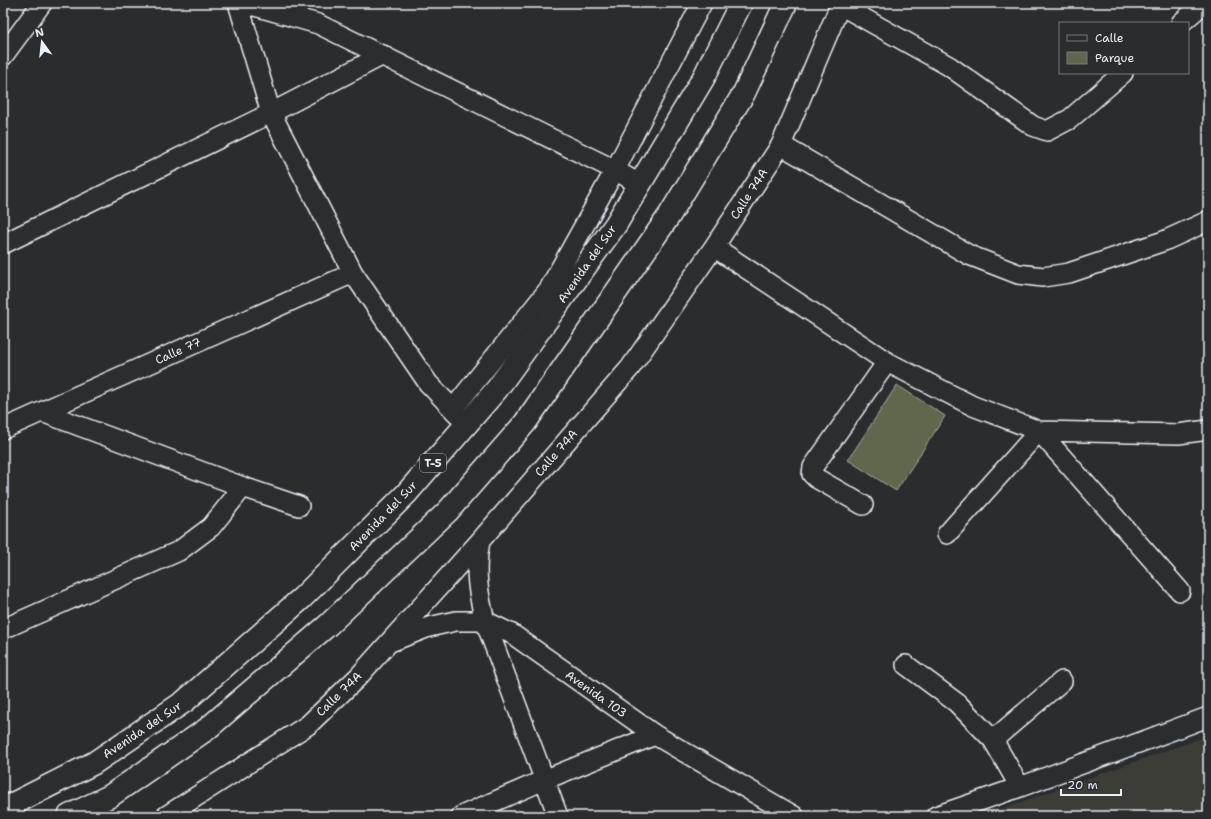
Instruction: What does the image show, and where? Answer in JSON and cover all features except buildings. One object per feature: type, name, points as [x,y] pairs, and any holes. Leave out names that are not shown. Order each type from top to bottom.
[{"type":"highway","name":"Avenida del Sur","points":[[3,809],[94,763],[185,700],[302,598],[406,494],[460,417],[502,383],[616,224],[704,77],[741,3]]},
{"type":"highway","points":[[69,816],[110,796],[207,730],[328,625],[448,511],[525,423],[669,216],[744,93],[786,3]]},
{"type":"street","points":[[3,56],[42,3]]},
{"type":"street","points":[[238,3],[271,113],[353,273],[428,383],[460,417],[549,289],[615,170],[702,3]]},
{"type":"street","points":[[244,3],[318,24],[615,170],[640,184]]},
{"type":"street","points":[[1182,22],[1204,3]]},
{"type":"street","points":[[841,4],[949,66],[1033,126],[1047,131],[1070,120],[1122,74]]},
{"type":"street","name":"Calle 74A","points":[[166,816],[308,725],[358,677],[480,541],[630,368],[714,247],[780,145],[841,4]]},
{"type":"street","points":[[3,244],[271,113],[383,56]]},
{"type":"street","points":[[780,145],[969,255],[1018,274],[1043,277],[1069,273],[1164,241],[1208,221]]},
{"type":"street","points":[[714,247],[886,362],[974,406],[1039,432],[1178,434],[1208,430]]},
{"type":"street","name":"Calle 77","points":[[3,429],[353,273]]},
{"type":"street","points":[[863,505],[816,478],[812,474],[813,467],[886,362]]},
{"type":"street","points":[[42,412],[299,506]]},
{"type":"street","points":[[947,534],[1039,432]]},
{"type":"street","points":[[1039,432],[1180,590]]},
{"type":"street","points":[[3,629],[179,551],[211,527],[244,487]]},
{"type":"street","points":[[480,541],[476,567],[485,621],[558,816]]},
{"type":"street","name":"Avenida 103","points":[[390,642],[429,627],[456,621],[485,621],[512,634],[656,735],[794,816]]},
{"type":"street","points":[[906,665],[957,703],[993,740],[1020,787]]},
{"type":"street","points":[[993,740],[1062,681]]},
{"type":"street","points":[[936,816],[1020,787],[1208,717]]},
{"type":"street","points":[[460,816],[656,735]]},
{"type":"shaded area","points":[[1208,736],[1208,816],[983,816],[984,815]]},
{"type":"green space","points":[[897,385],[945,416],[896,491],[848,460]]}]
